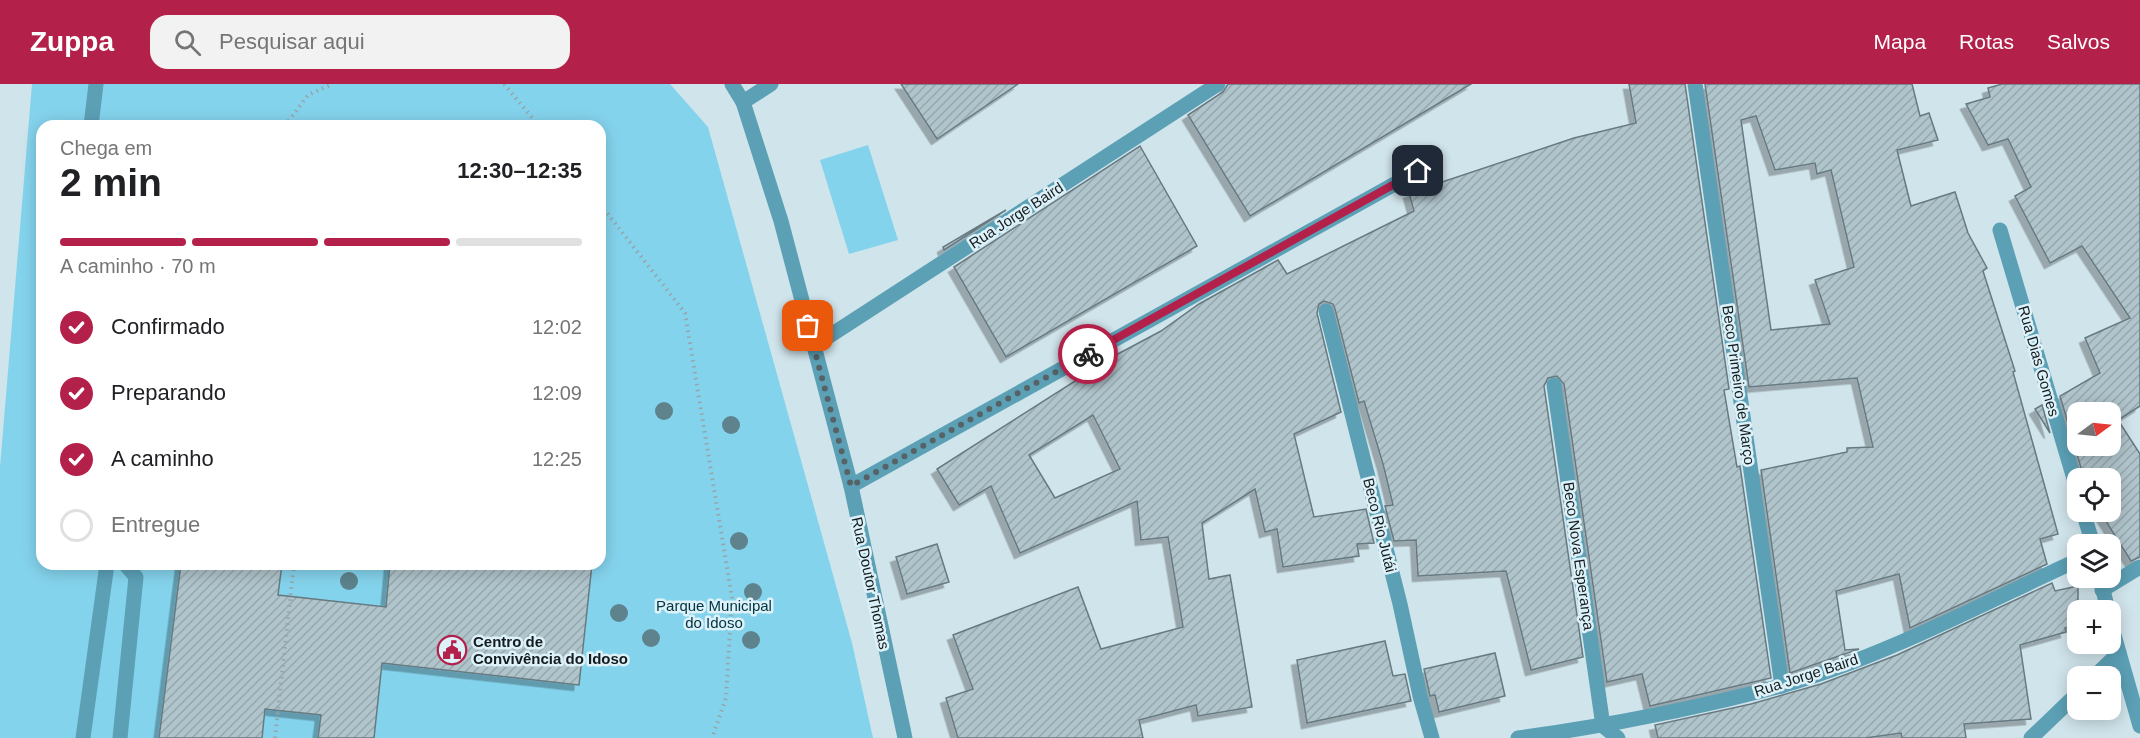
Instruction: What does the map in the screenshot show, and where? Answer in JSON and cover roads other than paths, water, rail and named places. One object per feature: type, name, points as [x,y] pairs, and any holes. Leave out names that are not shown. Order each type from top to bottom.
[{"type":"street","points":[[92,120],[96,84]]},
{"type":"street","name":"Rua Doutor Thomas","points":[[732,84],[743,102],[781,221],[851,486],[905,738]]},
{"type":"street","points":[[743,102],[771,84]]},
{"type":"street","name":"Rua Jorge Baird","points":[[814,346],[1218,84]]},
{"type":"street","name":"Beco Primeiro de Março","points":[[1695,84],[1782,686]]},
{"type":"street","points":[[851,486],[1418,171]]},
{"type":"street","name":"Rua Dias Gomes","points":[[2000,230],[2071,468]]},
{"type":"street","name":"Beco Rio Jutái","points":[[1326,312],[1432,738]]},
{"type":"street","name":"Beco Nova Esperança","points":[[1554,385],[1603,726]]},
{"type":"street","name":"Rua Jorge Baird","points":[[1518,738],[1603,726],[1782,686],[1875,652],[2067,565]]},
{"type":"street","points":[[2121,575],[2140,567]]},
{"type":"street","points":[[83,738],[106,570]]},
{"type":"street","points":[[120,738],[136,577],[130,570]]},
{"type":"street","points":[[2105,666],[2118,654]]},
{"type":"street","points":[[2119,654],[2140,726]]},
{"type":"street","points":[[2031,738],[2067,704]]},
{"type":"street","points":[[1603,726],[1618,738]]},
{"type":"place","name":"Centro de Convivência do Idoso","points":[[452,650]]},
{"type":"park label","name":"Parque Municipal do Idoso","points":[[714,614]]}]
